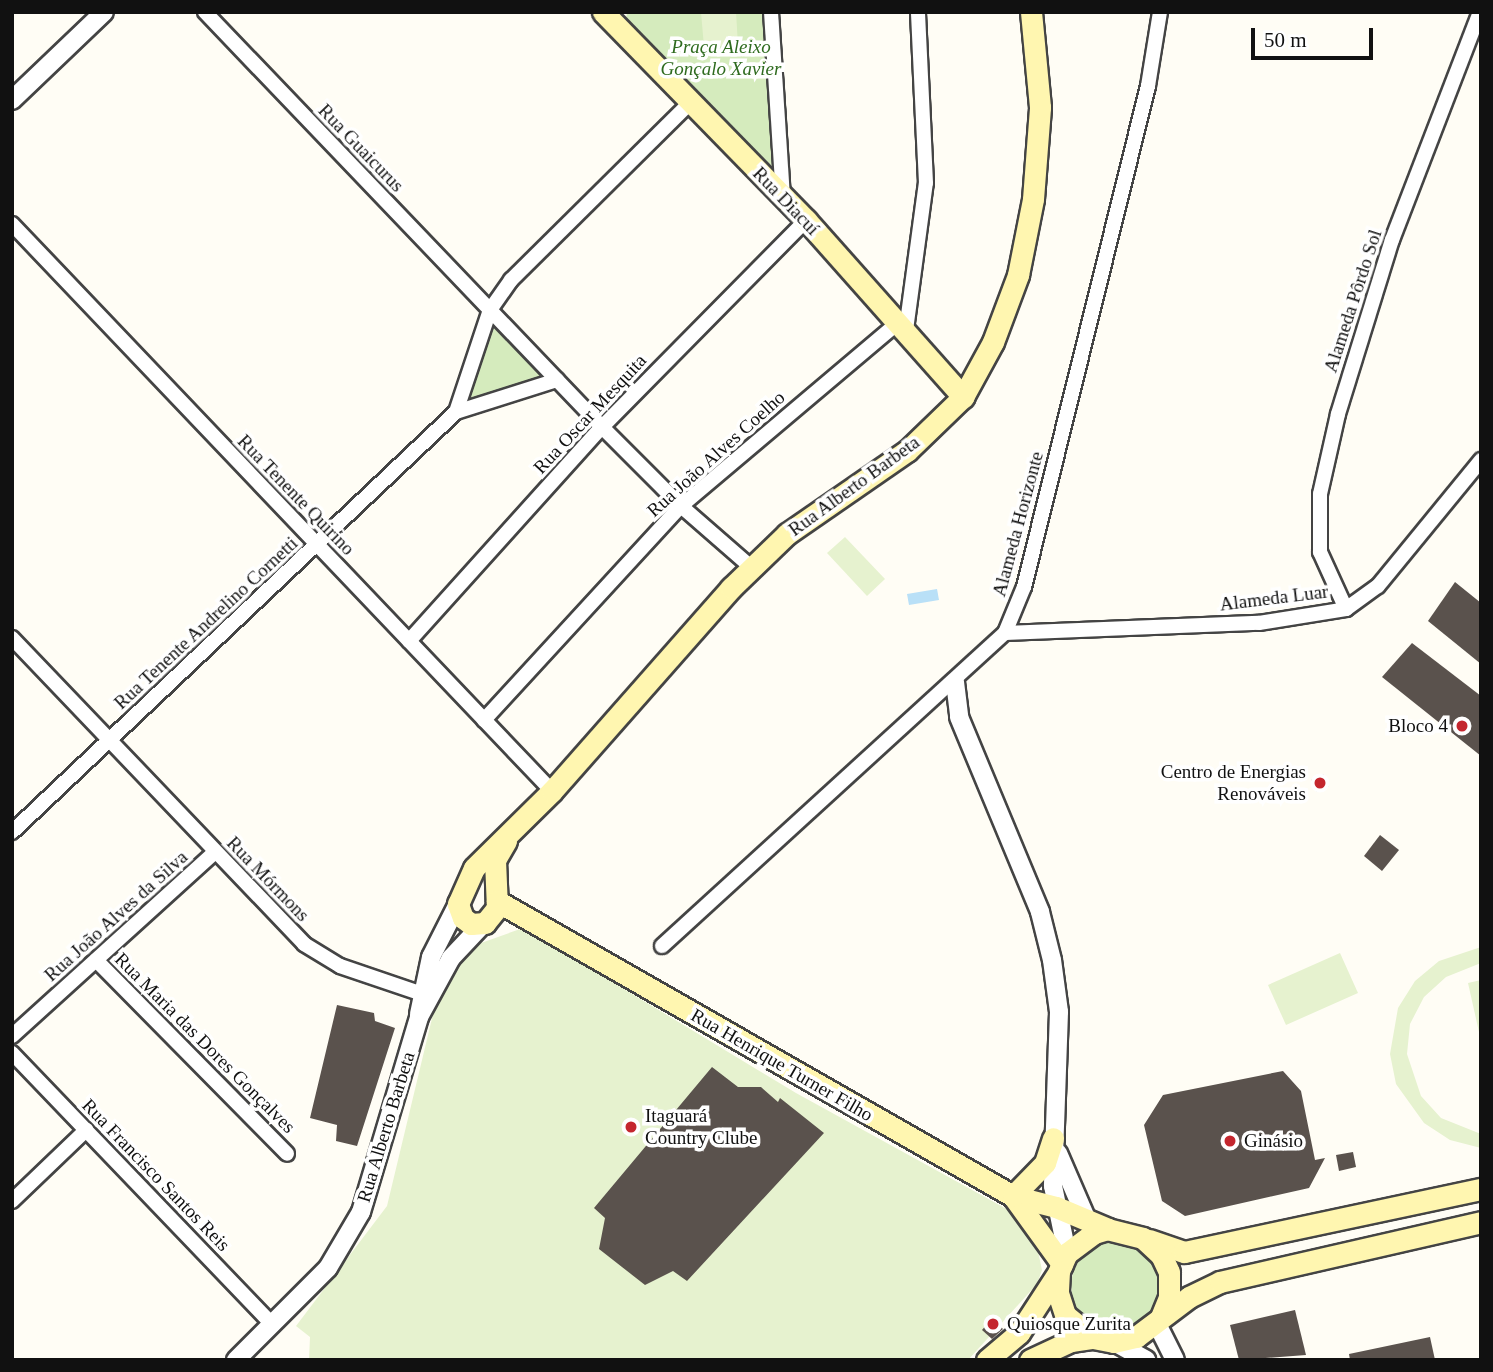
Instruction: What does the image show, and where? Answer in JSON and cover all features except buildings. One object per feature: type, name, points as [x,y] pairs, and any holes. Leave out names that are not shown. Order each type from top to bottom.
[{"type":"main road","name":"Rua Diacuí","points":[[603,12],[620,21],[690,103],[806,220],[962,397]]},
{"type":"main road","name":"Rua Alberto Barbeta","points":[[460,898],[474,869],[506,841],[752,568],[787,534],[907,451],[962,397],[993,342],[1018,275],[1033,199],[1040,107],[1031,12]]},
{"type":"main road","points":[[484,924],[493,918],[497,901],[495,860],[506,841]]},
{"type":"main road","points":[[497,901],[487,888],[474,886],[460,898],[463,918],[484,924],[551,934]]},
{"type":"main road","name":"Rua Henrique Turner Filho","points":[[497,901],[1013,1196],[1056,1207],[1108,1229]]},
{"type":"main road","points":[[1013,1196],[1045,1164],[1053,1138]]},
{"type":"main road","points":[[988,1360],[1019,1333],[1063,1263],[1094,1233],[1108,1229],[1184,1252],[1481,1189]]},
{"type":"main road","name":"Rua Henrique Turner Filho","points":[[1013,1196],[1063,1263]]},
{"type":"main road","points":[[1030,1360],[1070,1341],[1093,1338],[1114,1342],[1136,1337],[1158,1320],[1220,1282],[1481,1223]]},
{"type":"main road","points":[[1143,1238],[1161,1255],[1169,1272],[1169,1297],[1158,1320]]},
{"type":"main road","points":[[1063,1263],[1058,1293],[1065,1315],[1093,1338]]},
{"type":"street","points":[[12,100],[104,12]]},
{"type":"street","name":"Rua Guaicurus","points":[[205,12],[602,427],[681,506],[752,568]]},
{"type":"street","points":[[771,12],[783,198]]},
{"type":"street","points":[[902,326],[926,183],[918,12]]},
{"type":"street","name":"Alameda Horizonte","points":[[662,946],[955,682],[1005,633],[1024,587],[1148,86],[1160,12]]},
{"type":"street","name":"Alameda Pôrdo Sol","points":[[1346,609],[1320,552],[1320,494],[1338,414],[1392,240],[1480,12]]},
{"type":"street","points":[[456,412],[490,310],[511,280],[690,103]]},
{"type":"street","name":"Rua Oscar Mesquita","points":[[409,641],[602,427],[806,220]]},
{"type":"street","name":"Rua Tenente Quirino","points":[[12,224],[552,791]]},
{"type":"street","name":"Rua João Alves Coelho","points":[[484,720],[681,506],[902,326]]},
{"type":"street","points":[[456,412],[557,380]]},
{"type":"street","name":"Rua Tenente Andrelino Cornetti","points":[[12,832],[456,412]]},
{"type":"street","name":"Alameda Luar","points":[[1005,633],[1259,623],[1346,609],[1378,586],[1481,460]]},
{"type":"street","name":"Rua Mórmons","points":[[12,638],[304,944],[340,967],[426,995]]},
{"type":"street","points":[[955,682],[959,717],[1040,912],[1052,960],[1059,1012],[1053,1138],[1056,1207],[1063,1263]]},
{"type":"street","name":"Rua João Alves da Silva","points":[[12,1036],[215,852]]},
{"type":"street","points":[[426,995],[431,957],[460,898]]},
{"type":"street","points":[[426,995],[451,958],[484,924]]},
{"type":"street","name":"Rua Maria das Dores Gonçalves","points":[[96,960],[287,1154]]},
{"type":"street","name":"Rua Alberto Barbeta","points":[[236,1360],[328,1268],[360,1212],[426,995]]},
{"type":"street","name":"Rua Francisco Santos Reis","points":[[12,1053],[273,1325]]},
{"type":"street","points":[[12,1201],[86,1130]]},
{"type":"street","points":[[1053,1138],[1087,1220]]},
{"type":"street","points":[[1158,1320],[1175,1360]]},
{"type":"street","points":[[1114,1342],[1146,1360]]},
{"type":"green space","name":"Praça Aleixo Gonçalo Xavier","points":[[627,12],[764,12],[777,181],[625,27]]},
{"type":"green space","points":[[701,12],[736,12],[738,45],[704,47]]},
{"type":"green space","points":[[491,314],[554,381],[460,407]]},
{"type":"green space","points":[[845,537],[885,579],[867,596],[827,553]]},
{"type":"green space","name":"Itaguará Country Clube","points":[[523,928],[796,1093],[1012,1212],[1036,1242],[1042,1270],[1037,1284],[968,1360],[309,1360],[310,1337],[296,1326],[387,1206],[440,985],[467,948]]},
{"type":"green space","points":[[1481,947],[1481,963],[1446,977],[1424,997],[1410,1024],[1407,1054],[1421,1096],[1441,1118],[1481,1134],[1481,1148],[1450,1140],[1424,1123],[1396,1084],[1390,1054],[1398,1008],[1415,981],[1439,961]]},
{"type":"green space","points":[[1340,953],[1358,993],[1286,1025],[1268,985]]},
{"type":"green space","points":[[1481,980],[1481,1041],[1468,983]]},
{"type":"green space","points":[[1115,1242],[1140,1249],[1152,1261],[1159,1286],[1152,1311],[1140,1323],[1115,1330],[1090,1323],[1078,1311],[1071,1286],[1078,1261],[1090,1249]]},
{"type":"water","points":[[937,589],[939,600],[909,605],[907,594]]},
{"type":"place","name":"Bloco 4","points":[[1462,726]]},
{"type":"place","name":"Centro de Energias Renováveis","points":[[1320,783]]},
{"type":"place","name":"Itaguará Country Clube","points":[[631,1127]]},
{"type":"place","name":"Ginásio","points":[[1230,1141]]},
{"type":"place","name":"Quiosque Zurita","points":[[993,1324]]}]
